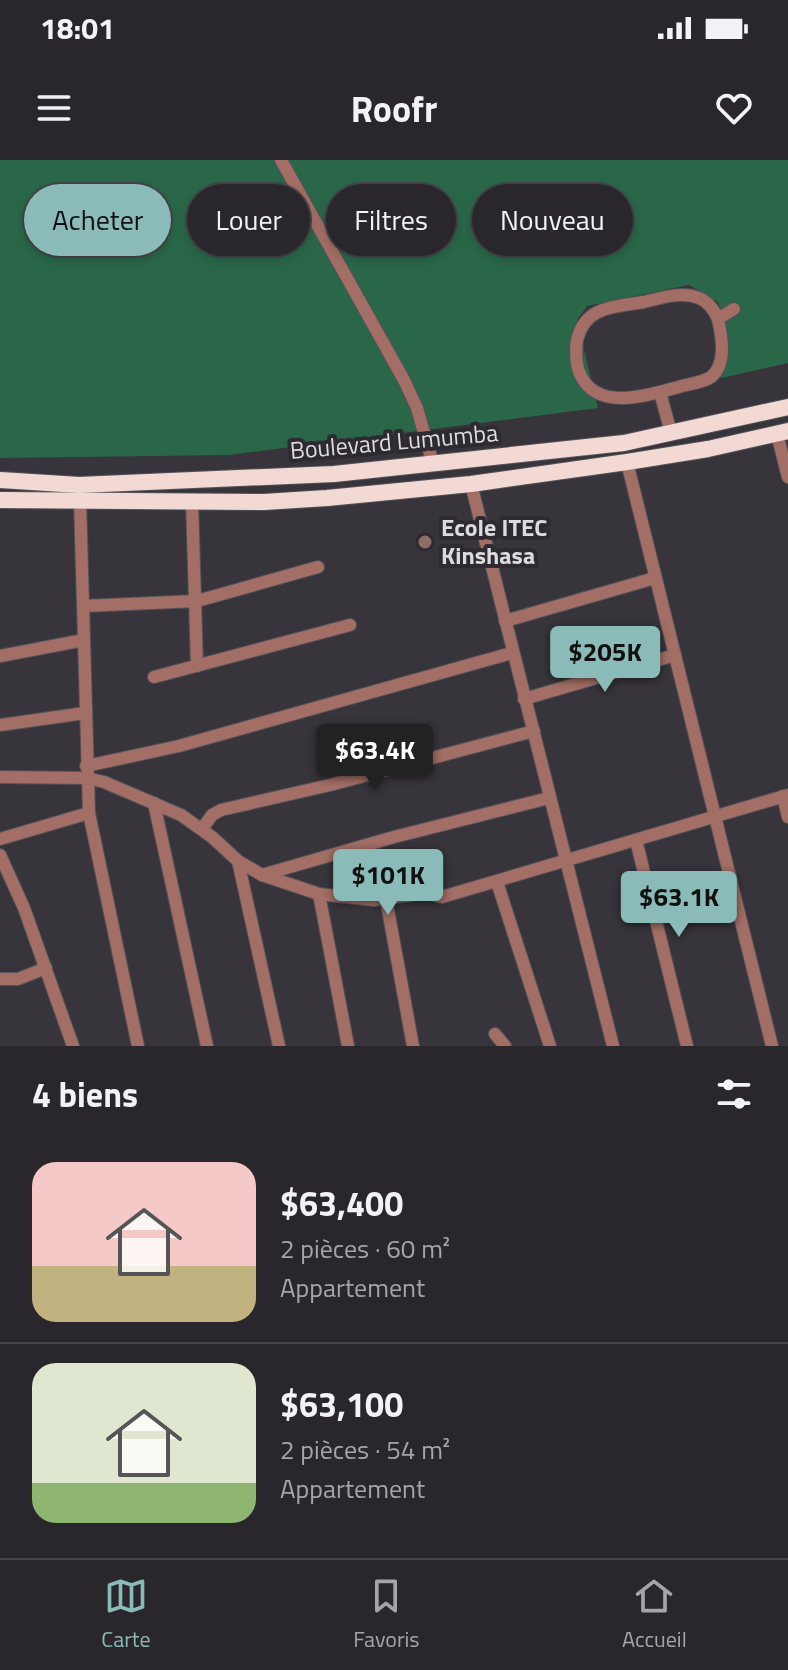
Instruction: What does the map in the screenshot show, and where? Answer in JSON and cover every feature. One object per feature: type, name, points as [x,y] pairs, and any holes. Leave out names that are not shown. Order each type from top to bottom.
[{"type":"highway","name":"Boulevard Lumumba","points":[[0,480],[79,485],[334,474],[624,443],[788,407]]},
{"type":"highway","name":"Boulevard Lumumba","points":[[0,500],[264,502],[327,498],[471,484],[627,462],[783,432]]},
{"type":"street","points":[[281,160],[409,388],[433,464]]},
{"type":"street","points":[[683,295],[699,298],[711,306],[718,319],[722,354],[718,368],[710,378],[633,397],[607,397],[597,393],[581,377],[575,349],[581,325],[593,313],[683,295]]},
{"type":"street","points":[[718,319],[734,309]]},
{"type":"street","points":[[660,392],[671,433]]},
{"type":"street","points":[[783,432],[788,477]]},
{"type":"street","points":[[627,462],[772,1046]]},
{"type":"street","points":[[471,484],[613,1046]]},
{"type":"street","points":[[80,500],[89,813],[138,1046]]},
{"type":"street","points":[[192,501],[197,666]]},
{"type":"street","points":[[83,606],[197,601],[318,567]]},
{"type":"street","points":[[505,621],[655,578]]},
{"type":"street","points":[[154,677],[350,625]]},
{"type":"street","points":[[0,656],[84,640]]},
{"type":"street","points":[[0,777],[86,772],[512,653]]},
{"type":"street","points":[[524,699],[675,655]]},
{"type":"street","points":[[0,725],[85,713]]},
{"type":"street","points":[[202,829],[212,815],[221,810],[330,785],[534,731]]},
{"type":"street","points":[[86,772],[181,815],[238,861],[262,875],[319,894],[358,899],[386,899],[427,893],[442,897],[785,795],[788,817]]},
{"type":"street","points":[[262,875],[409,833],[549,798]]},
{"type":"street","points":[[154,803],[207,1046]]},
{"type":"street","points":[[0,839],[89,813]]},
{"type":"street","points":[[636,840],[687,1046]]},
{"type":"street","points":[[0,855],[24,908],[73,1046]]},
{"type":"street","points":[[238,861],[279,1046]]},
{"type":"street","points":[[497,882],[550,1046]]},
{"type":"street","points":[[319,894],[348,1046]]},
{"type":"street","points":[[386,899],[413,1046]]},
{"type":"street","points":[[0,979],[18,979],[46,968]]},
{"type":"street","points":[[495,1034],[505,1046]]},
{"type":"green space","points":[[0,160],[788,160],[788,363],[717,379],[729,344],[718,302],[689,285],[587,306],[577,320],[598,408],[229,455],[0,458]]},
{"type":"place","name":"Ecole ITEC Kinshasa","points":[[425,542]]}]
